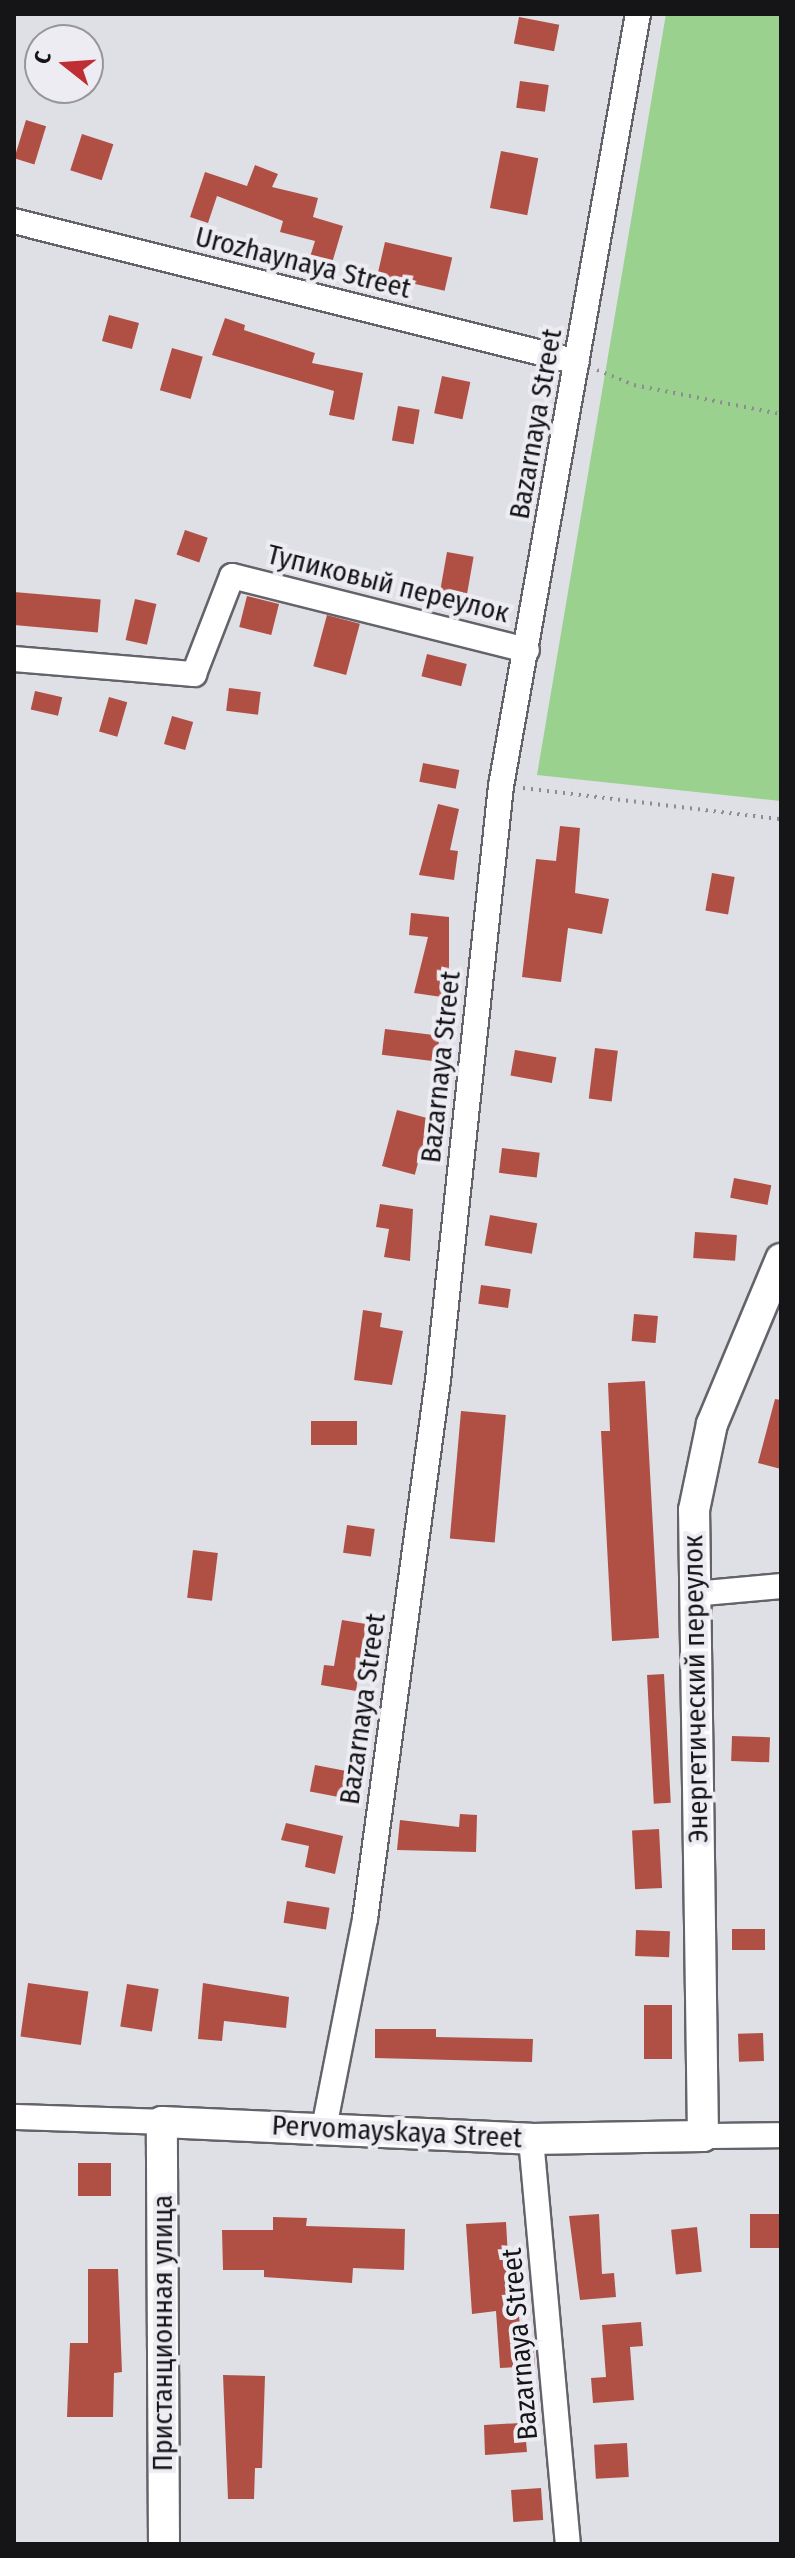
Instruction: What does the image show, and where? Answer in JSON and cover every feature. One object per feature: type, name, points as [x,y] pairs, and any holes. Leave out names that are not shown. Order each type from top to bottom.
[{"type":"street","name":"Bazarnaya Street","points":[[324,2128],[365,1919],[436,1395],[501,786],[638,14]]},
{"type":"street","name":"Urozhaynaya Street","points":[[14,221],[577,362]]},
{"type":"street","name":"Тупиковый переулок","points":[[14,659],[194,674],[232,576],[527,650]]},
{"type":"street","name":"Энергетический переулок","points":[[703,2136],[694,1510],[712,1424],[781,1259]]},
{"type":"street","points":[[693,1594],[781,1586]]},
{"type":"street","name":"Pervomayskaya Street","points":[[14,2117],[531,2139],[781,2135]]},
{"type":"street","name":"Пристанционная улица","points":[[162,2122],[164,2544]]},
{"type":"street","name":"Bazarnaya Street","points":[[531,2139],[568,2544]]},
{"type":"path","points":[[577,362],[634,385],[781,414]]},
{"type":"path","points":[[501,786],[781,819]]},
{"type":"green space","points":[[666,14],[781,14],[781,801],[537,775]]},
{"type":"building","points":[[519,17],[559,25],[554,51],[514,44]]},
{"type":"building","points":[[520,81],[549,85],[545,112],[516,108]]},
{"type":"building","points":[[26,120],[46,126],[34,164],[14,158]]},
{"type":"building","points":[[82,134],[113,144],[102,180],[70,170]]},
{"type":"building","points":[[501,151],[538,158],[527,215],[490,208]]},
{"type":"building","points":[[255,165],[278,174],[272,187],[318,198],[313,217],[343,226],[332,263],[310,257],[315,241],[280,232],[283,221],[217,196],[208,223],[190,217],[205,172],[247,186]]},
{"type":"building","points":[[385,242],[452,258],[445,291],[377,275]]},
{"type":"building","points":[[109,315],[139,323],[132,349],[102,341]]},
{"type":"building","points":[[225,318],[245,325],[244,330],[315,353],[312,363],[363,373],[354,420],[329,415],[334,391],[212,355]]},
{"type":"building","points":[[172,348],[203,357],[191,399],[160,390]]},
{"type":"building","points":[[442,376],[470,382],[462,419],[434,413]]},
{"type":"building","points":[[398,406],[420,410],[414,444],[392,440]]},
{"type":"building","points":[[185,530],[208,538],[199,562],[177,555]]},
{"type":"building","points":[[447,552],[474,557],[464,609],[438,604]]},
{"type":"building","points":[[14,592],[101,600],[98,632],[14,625]]},
{"type":"building","points":[[247,596],[279,604],[271,635],[239,627]]},
{"type":"building","points":[[135,599],[156,604],[147,645],[126,640]]},
{"type":"building","points":[[327,615],[360,624],[346,675],[313,666]]},
{"type":"building","points":[[427,654],[467,664],[461,686],[421,676]]},
{"type":"building","points":[[229,688],[261,692],[258,715],[226,711]]},
{"type":"building","points":[[35,691],[62,697],[58,716],[31,710]]},
{"type":"building","points":[[109,697],[127,702],[117,737],[99,732]]},
{"type":"building","points":[[172,716],[193,722],[185,750],[164,744]]},
{"type":"building","points":[[423,763],[459,770],[456,789],[419,782]]},
{"type":"building","points":[[438,804],[459,809],[450,850],[458,851],[454,880],[419,875]]},
{"type":"building","points":[[560,826],[580,828],[575,893],[609,899],[602,934],[568,928],[561,982],[522,977],[536,859],[556,861]]},
{"type":"building","points":[[712,873],[735,877],[728,914],[705,910]]},
{"type":"building","points":[[411,913],[449,917],[449,998],[414,993],[428,937],[409,935]]},
{"type":"building","points":[[385,1029],[440,1036],[436,1062],[382,1055]]},
{"type":"building","points":[[595,1048],[618,1051],[612,1101],[589,1099]]},
{"type":"building","points":[[515,1050],[556,1057],[552,1083],[510,1076]]},
{"type":"building","points":[[397,1110],[430,1119],[415,1175],[382,1166]]},
{"type":"building","points":[[502,1148],[540,1153],[537,1177],[499,1173]]},
{"type":"building","points":[[734,1178],[771,1185],[767,1205],[730,1198]]},
{"type":"building","points":[[380,1204],[413,1209],[410,1261],[384,1257],[389,1229],[376,1227]]},
{"type":"building","points":[[490,1215],[537,1223],[532,1254],[485,1246]]},
{"type":"building","points":[[695,1232],[737,1235],[735,1261],[693,1258]]},
{"type":"building","points":[[481,1285],[511,1289],[508,1308],[478,1304]]},
{"type":"building","points":[[363,1310],[382,1313],[380,1327],[403,1331],[392,1385],[354,1380]]},
{"type":"building","points":[[634,1314],[658,1316],[656,1343],[632,1341]]},
{"type":"building","points":[[645,1381],[659,1638],[612,1641],[601,1431],[610,1431],[608,1383]]},
{"type":"building","points":[[775,1399],[781,1400],[781,1469],[758,1463]]},
{"type":"building","points":[[461,1411],[506,1415],[495,1542],[450,1539]]},
{"type":"building","points":[[311,1421],[357,1421],[357,1445],[311,1445]]},
{"type":"building","points":[[347,1525],[375,1529],[371,1557],[343,1553]]},
{"type":"building","points":[[193,1550],[218,1553],[212,1601],[187,1598]]},
{"type":"building","points":[[342,1620],[366,1624],[356,1691],[321,1685],[324,1665],[334,1666]]},
{"type":"building","points":[[664,1674],[671,1803],[654,1804],[647,1675]]},
{"type":"building","points":[[732,1736],[770,1737],[769,1762],[731,1761]]},
{"type":"building","points":[[315,1765],[350,1772],[345,1798],[310,1792]]},
{"type":"building","points":[[460,1814],[477,1815],[476,1852],[397,1850],[400,1820],[459,1827]]},
{"type":"building","points":[[286,1823],[343,1836],[335,1874],[305,1867],[309,1846],[281,1840]]},
{"type":"building","points":[[659,1829],[662,1888],[635,1889],[632,1830]]},
{"type":"building","points":[[287,1901],[329,1908],[326,1929],[284,1923]]},
{"type":"building","points":[[732,1929],[765,1929],[765,1950],[732,1950]]},
{"type":"building","points":[[636,1930],[670,1931],[669,1957],[635,1956]]},
{"type":"building","points":[[28,1983],[88,1991],[81,2045],[20,2036]]},
{"type":"building","points":[[203,1983],[289,1997],[286,2028],[224,2021],[222,2041],[198,2039]]},
{"type":"building","points":[[127,1984],[159,1989],[152,2031],[120,2026]]},
{"type":"building","points":[[644,2005],[672,2005],[672,2059],[644,2059]]},
{"type":"building","points":[[375,2029],[436,2029],[436,2037],[533,2039],[532,2062],[375,2058]]},
{"type":"building","points":[[763,2033],[764,2061],[739,2062],[738,2034]]},
{"type":"building","points":[[78,2163],[111,2163],[111,2196],[78,2196]]},
{"type":"building","points":[[599,2214],[602,2274],[614,2273],[616,2297],[580,2300],[569,2216]]},
{"type":"building","points":[[750,2214],[781,2214],[781,2248],[750,2248]]},
{"type":"building","points":[[273,2217],[307,2218],[306,2226],[405,2229],[404,2270],[353,2268],[352,2283],[264,2277],[264,2270],[223,2270],[222,2230],[273,2230]]},
{"type":"building","points":[[506,2222],[510,2292],[517,2292],[521,2339],[533,2339],[535,2366],[500,2368],[496,2311],[472,2314],[466,2224]]},
{"type":"building","points":[[697,2227],[702,2272],[676,2274],[671,2230]]},
{"type":"building","points":[[88,2269],[118,2269],[122,2372],[114,2373],[113,2417],[67,2417],[70,2343],[88,2343]]},
{"type":"building","points":[[641,2322],[643,2346],[630,2347],[634,2400],[593,2403],[591,2378],[606,2377],[602,2325]]},
{"type":"building","points":[[223,2375],[265,2376],[262,2468],[255,2468],[254,2499],[228,2499]]},
{"type":"building","points":[[538,2422],[539,2440],[526,2441],[527,2452],[485,2455],[484,2425]]},
{"type":"building","points":[[627,2443],[629,2477],[596,2479],[594,2445]]},
{"type":"building","points":[[541,2488],[543,2520],[513,2522],[511,2490]]}]
